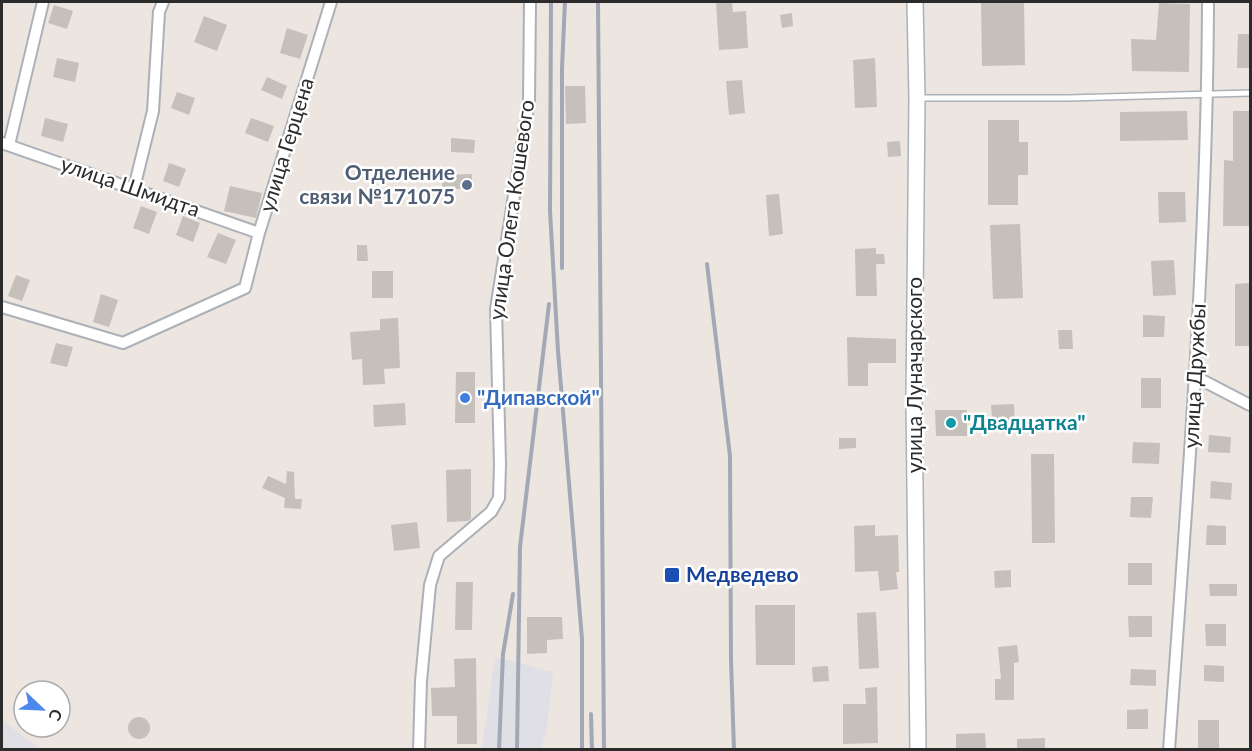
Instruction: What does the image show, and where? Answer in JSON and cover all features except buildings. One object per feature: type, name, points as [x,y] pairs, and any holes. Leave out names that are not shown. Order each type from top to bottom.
[{"type":"street","points":[[5,144],[43,2]]},
{"type":"street","points":[[134,188],[153,111],[159,12],[163,2]]},
{"type":"street","name":"улица Герцена","points":[[2,307],[123,344],[245,288],[259,233],[331,2]]},
{"type":"street","name":"улица Олега Кошевого","points":[[419,750],[421,681],[430,585],[439,556],[491,512],[499,498],[496,309],[529,101],[530,2]]},
{"type":"street","name":"улица Луначарского","points":[[915,2],[917,98],[914,400],[918,750]]},
{"type":"street","name":"улица Дружбы","points":[[1169,750],[1196,377],[1208,93],[1208,2]]},
{"type":"street","name":"улица Шмидта","points":[[5,144],[259,233]]},
{"type":"street","points":[[1196,377],[1251,405]]},
{"type":"lane","points":[[917,98],[1068,98],[1251,93]]},
{"type":"shaded area","points":[[495,657],[553,672],[547,728],[541,749],[482,749]]},
{"type":"shaded area","points":[[2,720],[12,728],[12,739],[27,739],[40,749],[2,749]]},
{"type":"railway","points":[[551,2],[550,211],[558,351],[582,639],[582,750]]},
{"type":"railway","points":[[562,268],[562,68],[565,2]]},
{"type":"railway","points":[[598,2],[604,750]]},
{"type":"railway","points":[[707,264],[730,456],[734,750]]},
{"type":"railway","points":[[517,750],[520,547],[549,304]]},
{"type":"railway","points":[[499,750],[503,654],[513,594]]},
{"type":"railway","points":[[591,714],[592,750]]},
{"type":"place","name":"Отделение связи №171075","points":[[467,185]]},
{"type":"place","name":"\"Дипавской\"","points":[[465,398]]},
{"type":"place","name":"\"Двадцатка\"","points":[[951,423]]},
{"type":"place","name":"Медведево","points":[[672,575]]}]
